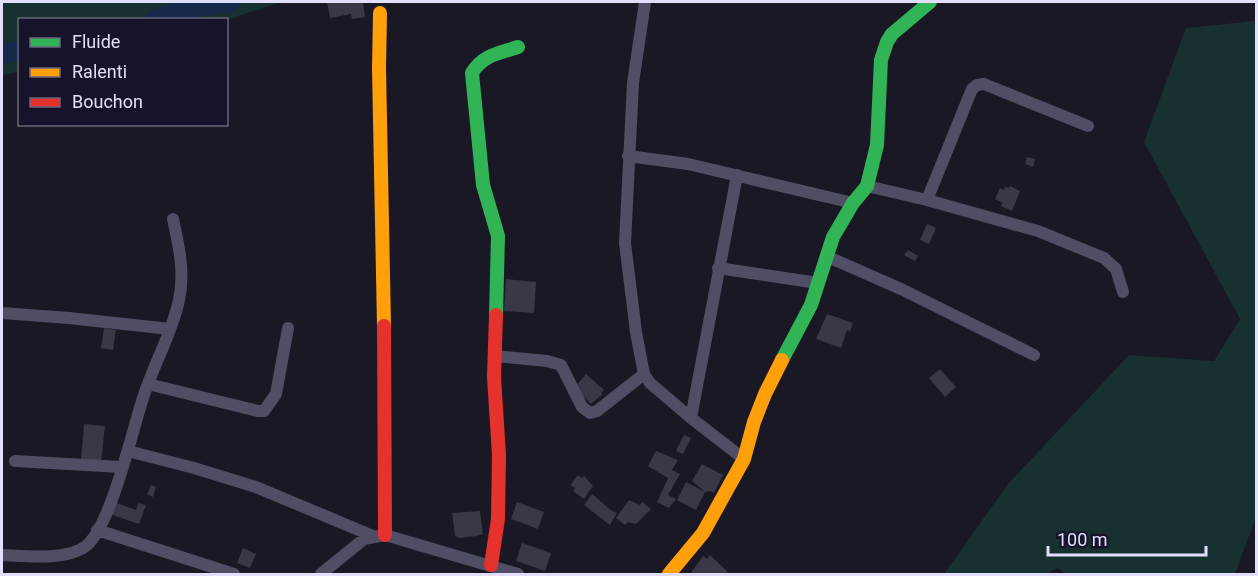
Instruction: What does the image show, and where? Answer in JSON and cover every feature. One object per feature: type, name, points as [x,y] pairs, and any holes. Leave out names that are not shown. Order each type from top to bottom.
[{"type":"street","points":[[645,2],[633,83],[625,243],[636,332],[644,374],[691,418],[744,459]]},
{"type":"street","points":[[669,574],[703,533],[744,459],[754,422],[765,394],[811,305],[833,237],[853,203],[867,186],[877,145],[881,60],[884,49],[892,34],[930,2]]},
{"type":"street","points":[[379,536],[386,466],[380,13]]},
{"type":"street","points":[[491,565],[498,519],[499,455],[494,377],[498,236],[483,185],[472,73],[482,59],[518,47]]},
{"type":"street","points":[[927,200],[972,89],[977,85],[984,84],[1088,126]]},
{"type":"street","points":[[628,156],[688,164],[853,203]]},
{"type":"street","points":[[691,418],[737,175]]},
{"type":"street","points":[[867,186],[1038,231],[1104,258],[1116,269],[1123,292]]},
{"type":"street","points":[[2,555],[56,555],[85,547],[93,539],[111,503],[148,384],[170,329],[179,299],[182,276],[173,219]]},
{"type":"street","points":[[826,256],[901,289],[1034,355]]},
{"type":"street","points":[[718,268],[818,283]]},
{"type":"street","points":[[2,313],[88,319],[170,329]]},
{"type":"street","points":[[148,384],[264,411],[276,394],[288,328]]},
{"type":"street","points":[[494,356],[547,361],[561,365],[582,407],[590,413],[597,411],[644,374]]},
{"type":"street","points":[[128,451],[256,487],[379,536],[518,574]]},
{"type":"street","points":[[15,461],[122,467]]},
{"type":"street","points":[[97,530],[234,574]]},
{"type":"street","points":[[321,574],[364,539],[379,536]]},
{"type":"green space","points":[[2,2],[281,2],[228,20],[18,18],[18,72],[2,75]]},
{"type":"green space","points":[[1256,21],[1256,517],[1235,574],[1066,574],[1058,568],[1047,574],[944,574],[1008,484],[1129,355],[1214,361],[1240,319],[1144,142],[1186,28]]},
{"type":"building","points":[[327,2],[363,2],[365,17],[352,19],[351,14],[330,18]]},
{"type":"building","points":[[1027,157],[1035,159],[1033,167],[1025,164]]},
{"type":"building","points":[[1010,186],[1020,191],[1012,211],[1001,206],[1003,203],[995,199],[1000,188],[1004,190],[1005,187]]},
{"type":"building","points":[[927,224],[936,228],[929,244],[920,240]]},
{"type":"building","points":[[908,250],[918,256],[915,261],[904,255]]},
{"type":"building","points":[[506,279],[536,282],[534,313],[504,311]]},
{"type":"building","points":[[827,314],[853,323],[850,331],[847,330],[841,348],[816,339]]},
{"type":"building","points":[[104,328],[116,330],[113,350],[101,348]]},
{"type":"building","points":[[940,369],[956,387],[945,397],[929,378]]},
{"type":"building","points":[[586,374],[604,390],[601,393],[603,394],[591,404],[574,388]]},
{"type":"building","points":[[84,424],[105,426],[101,462],[81,460]]},
{"type":"building","points":[[684,435],[691,438],[683,454],[676,451]]},
{"type":"building","points":[[656,451],[678,460],[672,470],[680,474],[668,495],[676,499],[669,508],[657,502],[668,478],[648,466]]},
{"type":"building","points":[[702,464],[723,475],[714,493],[705,492],[692,481]]},
{"type":"building","points":[[578,475],[582,478],[584,476],[593,486],[584,499],[573,491],[575,488],[570,485]]},
{"type":"building","points":[[686,482],[705,492],[696,510],[677,500]]},
{"type":"building","points":[[151,485],[156,487],[153,497],[147,494]]},
{"type":"building","points":[[592,494],[617,513],[610,525],[584,505]]},
{"type":"building","points":[[629,500],[640,505],[642,502],[651,509],[635,524],[628,522],[625,525],[616,518]]},
{"type":"building","points":[[114,502],[136,510],[138,503],[146,505],[139,524],[110,514]]},
{"type":"building","points":[[517,502],[544,512],[538,529],[511,519]]},
{"type":"building","points":[[480,511],[483,534],[459,538],[455,536],[452,513]]},
{"type":"building","points":[[522,543],[551,553],[545,571],[516,561]]},
{"type":"building","points":[[243,548],[256,554],[250,568],[237,563]]},
{"type":"building","points":[[710,555],[728,572],[726,574],[690,574],[703,556],[707,559]]},
{"type":"waterway","points":[[160,18],[186,8],[230,2]]},
{"type":"waterway","points":[[2,53],[18,51]]},
{"type":"traffic: fast","points":[[782,360],[811,305],[833,237],[853,203],[867,186],[877,145],[881,60],[887,42],[892,34],[930,2]]},
{"type":"traffic: fast","points":[[496,315],[498,236],[483,185],[472,73],[486,58],[518,47]]},
{"type":"traffic: slow","points":[[380,13],[384,326]]},
{"type":"traffic: slow","points":[[669,574],[703,533],[744,459],[754,422],[782,360]]},
{"type":"traffic: jam","points":[[491,565],[498,519],[499,455],[494,377],[496,315]]},
{"type":"traffic: jam","points":[[384,326],[385,535]]}]
